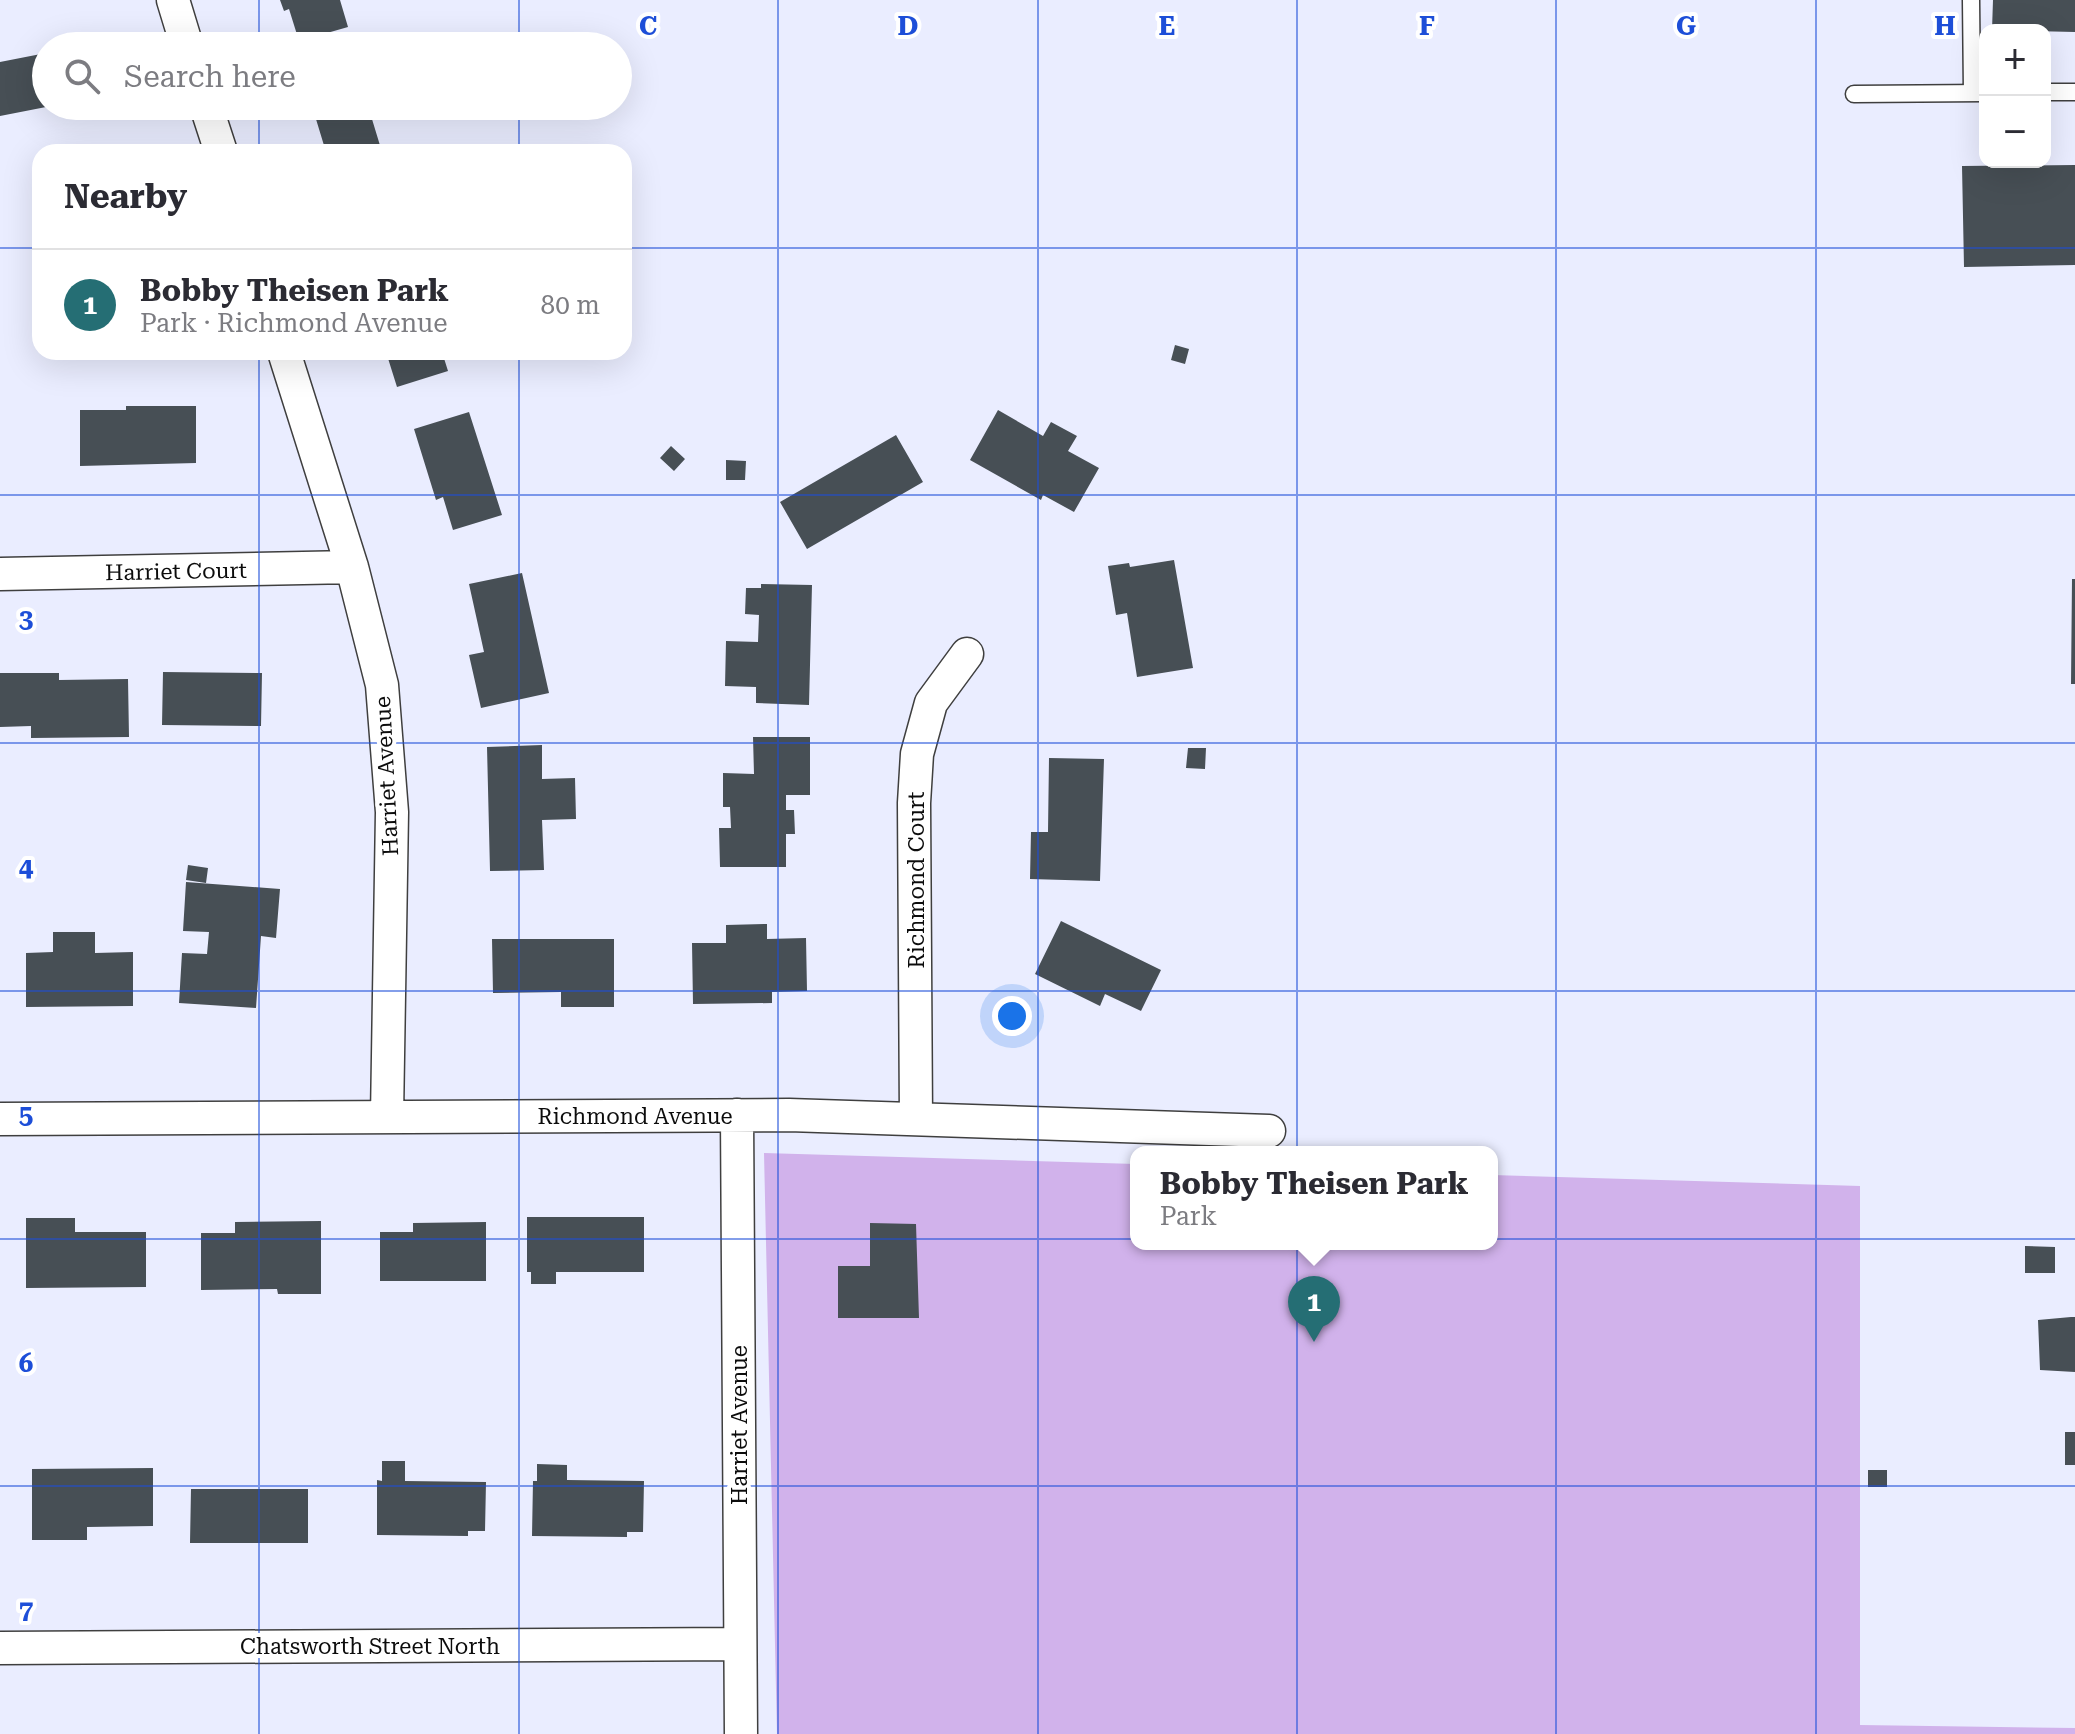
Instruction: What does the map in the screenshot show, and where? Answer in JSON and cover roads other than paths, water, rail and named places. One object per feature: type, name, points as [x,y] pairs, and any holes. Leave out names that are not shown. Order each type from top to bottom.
[{"type":"street","points":[[173,0],[183,32]]},
{"type":"street","points":[[211,120],[218,144]]},
{"type":"street","name":"Harriet Avenue","points":[[287,360],[352,567],[382,685],[390,753],[392,812],[387,1117]]},
{"type":"street","name":"Harriet Court","points":[[0,574],[352,567]]},
{"type":"street","name":"Richmond Court","points":[[916,1119],[914,803],[917,754],[931,703],[967,654]]},
{"type":"street","name":"Harriet Avenue","points":[[737,1115],[741,1734]]},
{"type":"street","name":"Richmond Avenue","points":[[0,1119],[737,1115],[1269,1131]]},
{"type":"street","name":"Chatsworth Street North","points":[[0,1648],[740,1644]]},
{"type":"lane","points":[[1854,94],[1979,93],[1971,0]]},
{"type":"lane","points":[[2051,92],[2075,92]]},
{"type":"place","name":"Bobby Theisen Park","points":[[1314,1342]]}]
